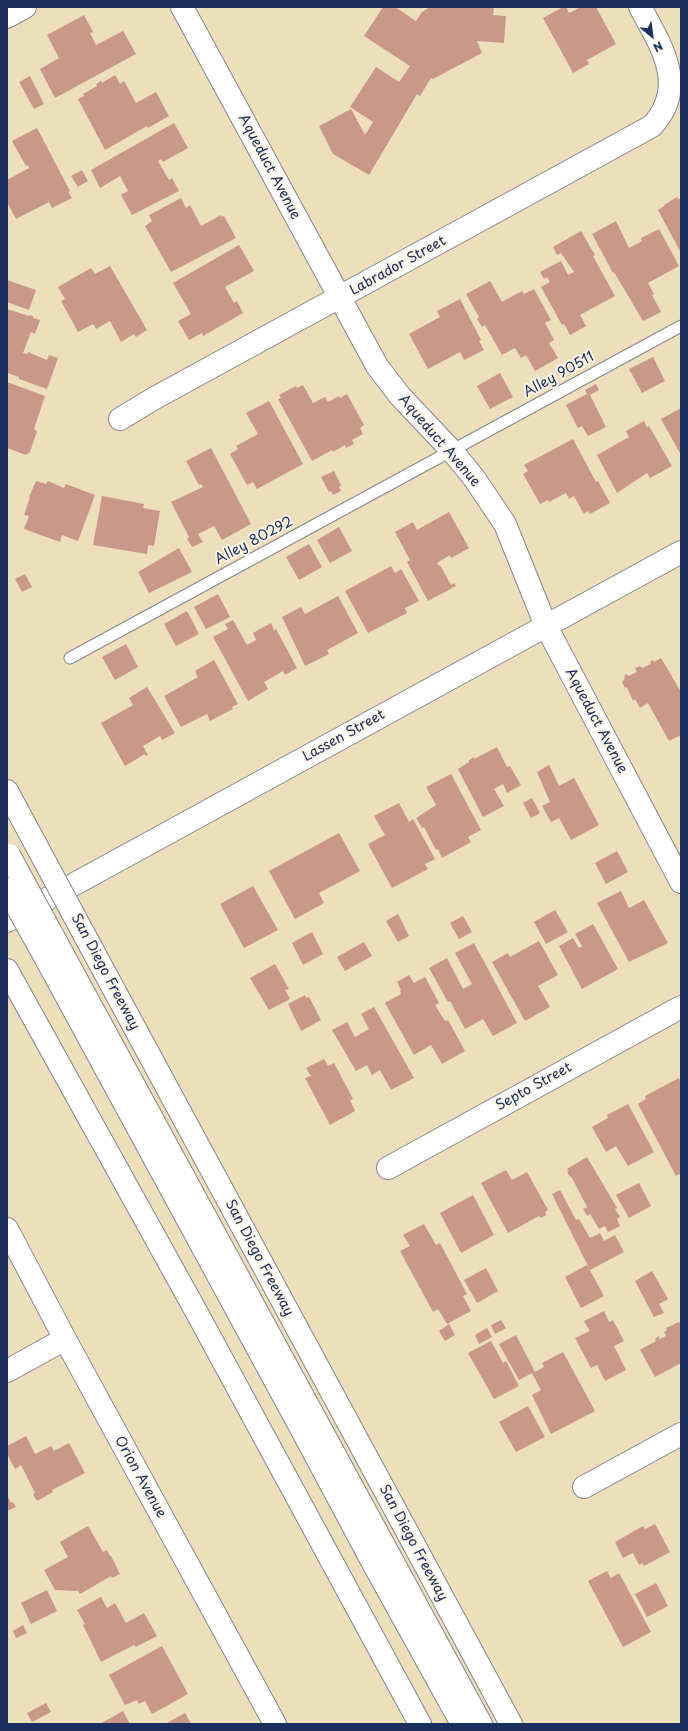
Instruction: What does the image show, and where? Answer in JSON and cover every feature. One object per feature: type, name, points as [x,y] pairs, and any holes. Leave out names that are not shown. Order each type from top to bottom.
[{"type":"main road","points":[[7,17],[25,7]]},
{"type":"main road","name":"Aqueduct Avenue","points":[[182,7],[377,366],[400,396],[452,451],[495,507],[505,524],[546,626],[681,882]]},
{"type":"main road","name":"Labrador Street","points":[[120,419],[152,399],[645,131],[658,121],[668,106],[672,95],[673,84],[671,66],[640,7]]},
{"type":"main road","name":"Lassen Street","points":[[7,921],[681,552]]},
{"type":"main road","name":"San Diego Freeway","points":[[7,791],[511,1724]]},
{"type":"main road","points":[[8,852],[53,953],[373,1564],[462,1724]]},
{"type":"main road","points":[[7,889],[53,953],[481,1724]]},
{"type":"main road","points":[[8,973],[197,1313],[420,1724]]},
{"type":"main road","name":"Septo Street","points":[[388,1168],[681,1007]]},
{"type":"main road","name":"Orion Avenue","points":[[7,1228],[65,1339],[275,1724]]},
{"type":"main road","points":[[7,1371],[65,1339]]},
{"type":"main road","points":[[584,1487],[681,1434]]},
{"type":"lane","name":"Alley 90511","points":[[452,451],[681,326]]},
{"type":"lane","name":"Alley 80292","points":[[70,658],[452,451]]},
{"type":"building","points":[[383,7],[395,7],[416,21],[422,12],[430,7],[494,7],[493,15],[506,16],[504,43],[477,41],[482,53],[433,79],[431,78],[420,96],[417,94],[369,175],[333,154],[319,126],[351,109],[365,135],[373,122],[350,107],[376,67],[399,82],[410,66],[364,36]]},
{"type":"building","points":[[563,7],[566,7],[569,13],[581,7],[596,7],[616,44],[587,60],[589,64],[573,73],[543,18]]},
{"type":"building","points":[[84,15],[93,32],[90,33],[96,45],[123,31],[136,54],[55,98],[40,69],[59,58],[47,35]]},
{"type":"building","points":[[115,75],[120,84],[124,81],[136,103],[156,92],[169,116],[148,128],[147,126],[105,150],[78,99],[84,96],[83,94],[97,86],[96,84],[101,81],[102,83]]},
{"type":"building","points":[[30,76],[44,104],[34,109],[19,82]]},
{"type":"building","points":[[174,123],[188,148],[163,162],[161,159],[158,161],[169,180],[172,178],[179,191],[132,215],[121,195],[128,191],[120,176],[100,188],[91,170]]},
{"type":"building","points":[[37,128],[70,191],[68,192],[72,198],[52,208],[49,202],[16,219],[7,202],[7,180],[29,168],[28,165],[26,166],[12,141]]},
{"type":"building","points":[[82,170],[88,181],[78,187],[71,176]]},
{"type":"building","points":[[677,197],[678,199],[681,198],[681,253],[658,210]]},
{"type":"building","points":[[181,198],[186,208],[190,205],[201,226],[221,215],[222,217],[224,216],[236,238],[171,272],[145,226],[152,221],[149,215]]},
{"type":"building","points":[[616,221],[629,248],[642,241],[641,238],[659,229],[679,266],[648,283],[654,294],[652,295],[661,312],[643,321],[614,272],[613,273],[592,234]]},
{"type":"building","points":[[581,231],[595,255],[593,256],[615,296],[580,315],[586,326],[570,335],[564,324],[562,325],[541,287],[550,282],[547,277],[544,279],[540,272],[561,261],[568,275],[574,272],[561,253],[557,255],[553,247]]},
{"type":"building","points":[[239,245],[254,271],[225,287],[234,303],[237,301],[243,313],[203,336],[202,333],[189,340],[178,321],[191,314],[173,283]]},
{"type":"building","points":[[110,266],[147,330],[136,337],[134,334],[121,342],[110,321],[96,329],[93,324],[78,332],[61,301],[65,299],[58,287],[91,268],[95,274]]},
{"type":"building","points":[[7,280],[36,290],[29,310],[7,302]]},
{"type":"building","points":[[490,281],[502,302],[522,291],[524,294],[534,289],[551,320],[545,323],[554,340],[549,343],[558,358],[535,371],[526,355],[521,358],[515,348],[502,355],[485,325],[482,327],[477,319],[479,317],[466,294]]},
{"type":"building","points":[[460,299],[481,340],[479,341],[484,350],[464,360],[460,352],[428,369],[409,334],[440,317],[437,311]]},
{"type":"building","points":[[7,309],[33,316],[33,318],[40,320],[35,334],[31,332],[23,353],[28,354],[28,352],[47,360],[49,355],[58,358],[47,389],[7,373]]},
{"type":"building","points":[[653,357],[665,381],[642,393],[629,369]]},
{"type":"building","points":[[500,373],[513,397],[490,409],[477,386]]},
{"type":"building","points":[[7,382],[45,396],[34,429],[37,431],[30,452],[26,455],[7,448]]},
{"type":"building","points":[[596,384],[599,390],[590,395],[606,427],[588,436],[582,426],[578,428],[566,405],[587,394],[585,390]]},
{"type":"building","points":[[303,385],[313,403],[325,397],[328,402],[339,396],[340,398],[347,394],[364,425],[360,428],[363,434],[352,440],[354,444],[346,448],[345,445],[333,452],[332,450],[312,461],[278,399],[281,398],[279,395],[296,386],[297,388]]},
{"type":"building","points":[[269,401],[303,464],[257,489],[253,482],[247,485],[230,454],[238,449],[236,446],[258,434],[246,413]]},
{"type":"building","points":[[681,408],[681,455],[661,419]]},
{"type":"building","points":[[644,421],[647,427],[649,426],[672,466],[650,478],[647,473],[617,493],[597,455],[629,437],[626,431]]},
{"type":"building","points":[[573,439],[596,482],[598,481],[610,503],[590,514],[588,511],[584,514],[574,496],[569,499],[566,493],[549,502],[548,500],[540,504],[523,474],[528,471],[524,465]]},
{"type":"building","points":[[211,448],[251,524],[222,540],[214,526],[198,534],[203,542],[192,547],[187,539],[189,537],[171,502],[203,487],[201,484],[199,485],[186,461]]},
{"type":"building","points":[[334,471],[341,485],[339,487],[341,491],[333,495],[331,491],[329,492],[321,477]]},
{"type":"building","points":[[36,481],[46,484],[48,481],[64,488],[66,484],[95,495],[78,541],[62,535],[60,542],[24,529],[29,516],[24,515],[29,497]]},
{"type":"building","points":[[102,496],[144,504],[143,508],[160,511],[154,546],[148,545],[147,554],[93,545]]},
{"type":"building","points":[[449,512],[469,548],[451,558],[450,555],[437,563],[439,566],[440,565],[451,585],[454,583],[456,586],[428,601],[407,562],[410,560],[395,532],[413,522],[417,530]]},
{"type":"building","points":[[339,527],[352,551],[330,563],[317,540]]},
{"type":"building","points":[[309,544],[322,567],[299,580],[286,557]]},
{"type":"building","points":[[179,548],[192,572],[149,593],[138,572]]},
{"type":"building","points":[[391,566],[395,573],[401,569],[419,601],[405,608],[407,613],[368,633],[345,591]]},
{"type":"building","points":[[25,574],[32,587],[22,592],[15,579]]},
{"type":"building","points":[[218,594],[230,617],[206,629],[194,607]]},
{"type":"building","points":[[338,596],[358,633],[327,650],[329,654],[305,666],[282,617],[301,607],[305,614]]},
{"type":"building","points":[[187,611],[199,634],[176,646],[164,624]]},
{"type":"building","points":[[233,620],[247,645],[256,640],[253,633],[271,623],[274,630],[276,629],[297,668],[285,675],[283,671],[264,682],[268,689],[248,701],[213,637],[228,629],[225,624]]},
{"type":"building","points":[[126,644],[138,667],[115,680],[102,657]]},
{"type":"building","points":[[661,658],[681,692],[681,735],[669,741],[648,703],[640,708],[635,699],[633,701],[627,687],[625,688],[622,682],[625,678],[624,676],[627,674],[628,676],[637,672],[635,668],[640,666],[642,668],[651,664],[650,662],[653,660],[654,662]]},
{"type":"building","points":[[214,660],[238,704],[232,707],[233,709],[210,721],[207,714],[181,727],[164,696],[198,677],[195,671]]},
{"type":"building","points":[[147,687],[175,733],[162,740],[160,736],[143,746],[148,755],[146,756],[145,754],[125,766],[101,723],[133,705],[129,698]]},
{"type":"building","points":[[497,747],[507,767],[510,766],[521,785],[507,793],[503,784],[494,789],[504,806],[483,817],[458,769],[474,757],[474,759]]},
{"type":"building","points":[[549,765],[559,786],[574,778],[599,825],[571,840],[559,818],[551,822],[542,806],[550,802],[537,772]]},
{"type":"building","points":[[451,774],[481,830],[468,837],[471,842],[442,858],[424,827],[422,828],[416,818],[436,805],[426,787]]},
{"type":"building","points":[[532,798],[540,813],[531,818],[523,803]]},
{"type":"building","points":[[399,803],[409,822],[413,819],[435,859],[425,864],[428,869],[392,888],[368,844],[385,835],[374,816]]},
{"type":"building","points":[[339,833],[360,871],[319,893],[324,903],[295,919],[269,871]]},
{"type":"building","points":[[617,851],[628,872],[606,884],[595,863]]},
{"type":"building","points":[[253,886],[278,930],[244,948],[220,904]]},
{"type":"building","points":[[621,891],[629,908],[644,900],[668,943],[629,962],[597,903]]},
{"type":"building","points":[[555,910],[568,932],[546,944],[534,922]]},
{"type":"building","points":[[398,914],[409,936],[398,942],[386,921]]},
{"type":"building","points":[[463,916],[472,932],[459,939],[450,923]]},
{"type":"building","points":[[593,924],[618,969],[582,989],[559,946],[573,938],[579,948],[582,946],[575,934]]},
{"type":"building","points":[[312,932],[323,954],[303,965],[292,943]]},
{"type":"building","points":[[539,941],[558,975],[538,986],[550,1007],[525,1021],[492,962],[508,953],[510,957]]},
{"type":"building","points":[[364,942],[372,956],[345,971],[337,957]]},
{"type":"building","points":[[474,943],[517,1023],[493,1036],[483,1019],[465,1029],[450,1001],[448,1002],[429,968],[447,958],[463,989],[472,984],[455,953]]},
{"type":"building","points":[[275,964],[289,989],[285,990],[290,999],[269,1010],[250,978]]},
{"type":"building","points":[[409,975],[414,983],[425,977],[439,1003],[435,1005],[445,1021],[448,1020],[465,1051],[442,1064],[431,1045],[414,1055],[385,1003],[401,994],[401,990],[397,982]]},
{"type":"building","points":[[305,995],[306,998],[309,997],[321,1020],[301,1031],[288,1004]]},
{"type":"building","points":[[374,1007],[414,1078],[391,1090],[380,1070],[372,1075],[367,1065],[356,1071],[332,1030],[347,1022],[355,1037],[369,1029],[361,1014]]},
{"type":"building","points":[[324,1059],[328,1066],[334,1063],[353,1099],[350,1100],[355,1111],[330,1125],[305,1078],[311,1076],[306,1068]]},
{"type":"building","points":[[679,1078],[681,1083],[681,1173],[676,1176],[638,1104],[646,1099],[645,1096]]},
{"type":"building","points":[[628,1104],[654,1152],[628,1166],[616,1146],[606,1152],[592,1127],[608,1118],[607,1115]]},
{"type":"building","points":[[587,1157],[617,1208],[615,1209],[620,1217],[617,1219],[620,1226],[608,1232],[605,1226],[599,1229],[590,1214],[587,1216],[583,1209],[587,1207],[571,1176],[570,1177],[567,1172],[569,1171],[567,1169]]},
{"type":"building","points":[[506,1170],[512,1180],[527,1172],[548,1210],[545,1212],[546,1215],[541,1218],[539,1216],[508,1233],[481,1183]]},
{"type":"building","points":[[639,1183],[651,1206],[629,1218],[616,1195]]},
{"type":"building","points":[[560,1190],[576,1220],[579,1219],[590,1238],[600,1233],[604,1241],[615,1235],[624,1252],[590,1270],[552,1194]]},
{"type":"building","points":[[473,1195],[494,1235],[461,1253],[440,1213]]},
{"type":"building","points":[[424,1224],[436,1245],[440,1243],[467,1294],[463,1296],[471,1311],[447,1324],[438,1309],[433,1312],[400,1251],[410,1246],[403,1235]]},
{"type":"building","points":[[587,1265],[604,1296],[581,1308],[565,1277]]},
{"type":"building","points":[[486,1268],[498,1291],[477,1303],[464,1280]]},
{"type":"building","points":[[652,1271],[668,1299],[659,1304],[664,1313],[654,1317],[635,1281]]},
{"type":"building","points":[[604,1311],[609,1322],[613,1320],[624,1341],[614,1346],[626,1370],[605,1381],[597,1365],[591,1368],[575,1338],[590,1331],[584,1321]]},
{"type":"building","points":[[501,1320],[506,1328],[495,1334],[491,1325]]},
{"type":"building","points":[[679,1322],[681,1326],[681,1363],[655,1377],[640,1350],[656,1341],[655,1339],[659,1336],[660,1339],[666,1336],[664,1332],[667,1330],[666,1328]]},
{"type":"building","points":[[449,1324],[455,1335],[445,1341],[439,1331]]},
{"type":"building","points":[[487,1328],[492,1337],[479,1344],[475,1335]]},
{"type":"building","points":[[516,1335],[535,1372],[544,1367],[542,1363],[563,1352],[595,1411],[551,1434],[532,1395],[541,1390],[532,1373],[519,1380],[499,1344]]},
{"type":"building","points":[[491,1341],[503,1363],[506,1361],[519,1386],[494,1399],[468,1353]]},
{"type":"building","points":[[528,1406],[545,1437],[516,1452],[499,1422]]},
{"type":"building","points":[[26,1436],[35,1454],[51,1446],[54,1451],[69,1443],[85,1473],[52,1490],[53,1492],[37,1501],[33,1494],[35,1493],[21,1465],[15,1469],[7,1454],[7,1446]]},
{"type":"building","points":[[7,1495],[11,1503],[13,1502],[16,1507],[7,1511]]},
{"type":"building","points":[[655,1524],[670,1552],[644,1566],[642,1563],[639,1565],[633,1553],[623,1558],[615,1542],[643,1526],[645,1529]]},
{"type":"building","points":[[88,1526],[103,1552],[107,1550],[111,1556],[120,1574],[112,1578],[111,1576],[80,1594],[78,1591],[55,1590],[44,1570],[68,1557],[60,1542]]},
{"type":"building","points":[[607,1571],[611,1578],[619,1573],[651,1632],[623,1647],[588,1581]]},
{"type":"building","points":[[656,1583],[668,1606],[647,1617],[635,1594]]},
{"type":"building","points":[[47,1590],[57,1611],[31,1624],[21,1603]]},
{"type":"building","points":[[101,1597],[107,1608],[115,1603],[126,1623],[144,1613],[157,1636],[136,1647],[134,1645],[101,1662],[83,1625],[85,1624],[77,1610]]},
{"type":"building","points":[[23,1625],[27,1633],[16,1638],[13,1631]]},
{"type":"building","points":[[162,1646],[188,1694],[152,1714],[145,1701],[139,1704],[137,1700],[125,1705],[109,1675]]},
{"type":"building","points":[[46,1703],[51,1712],[32,1722],[27,1713]]},
{"type":"building","points":[[123,1711],[130,1724],[100,1724]]},
{"type":"building","points":[[185,1713],[191,1724],[165,1724]]}]
